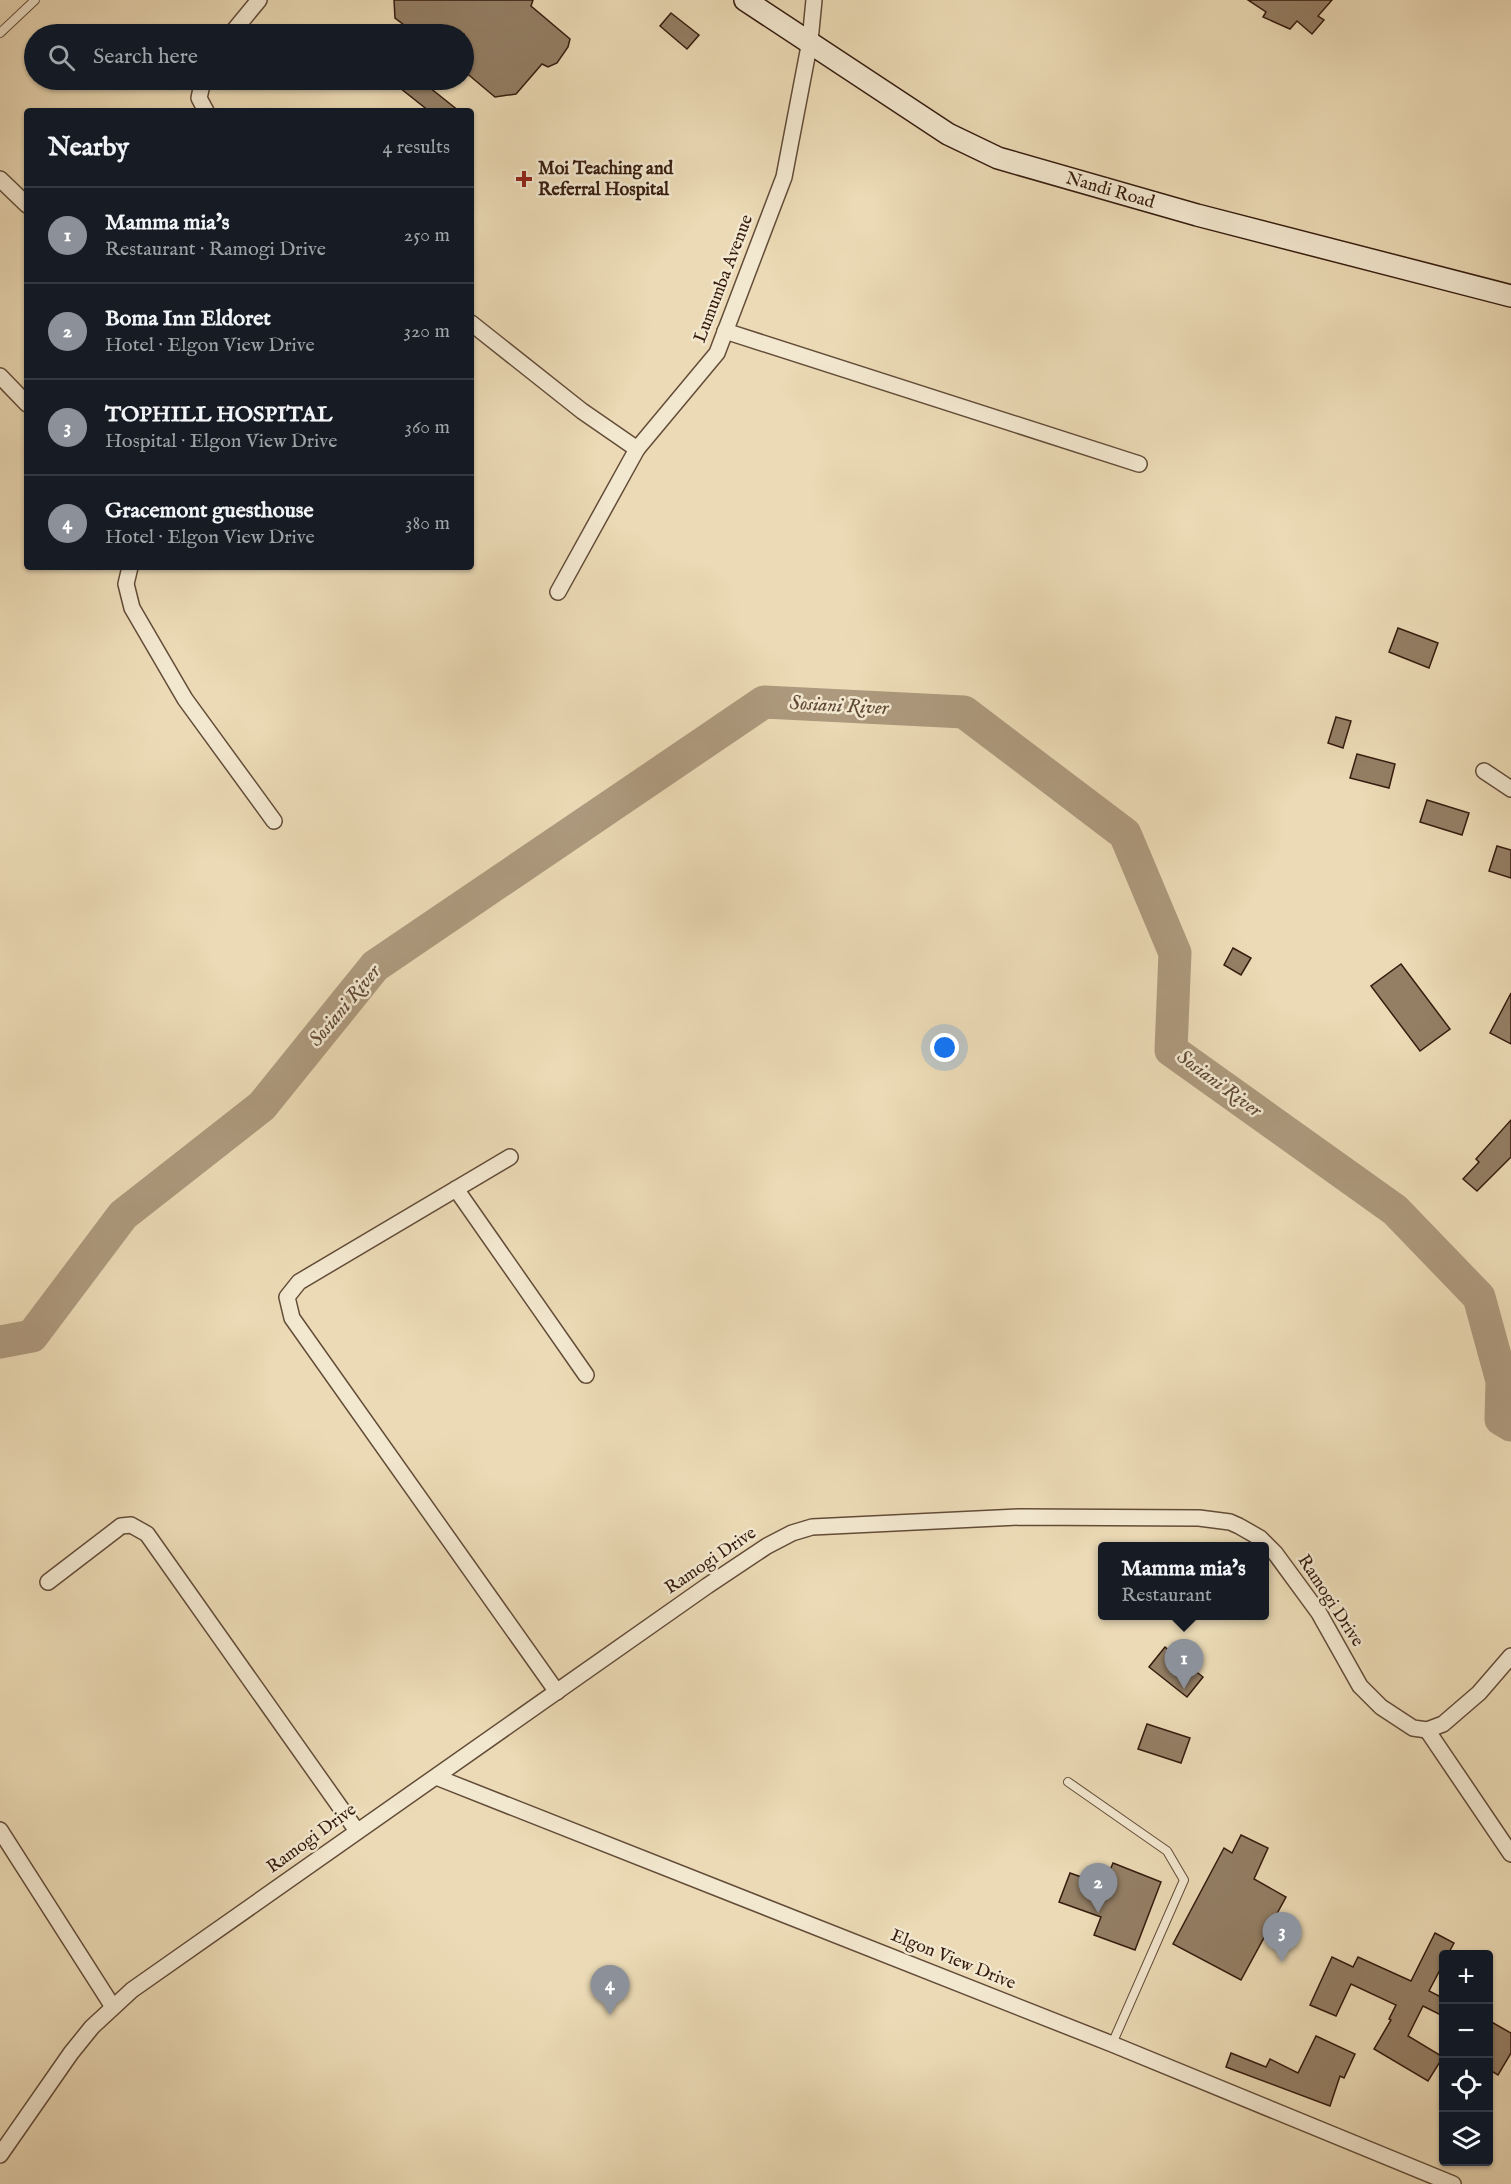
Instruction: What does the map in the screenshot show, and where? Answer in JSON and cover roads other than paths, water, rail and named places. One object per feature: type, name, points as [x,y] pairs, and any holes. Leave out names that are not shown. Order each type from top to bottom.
[{"type":"street","points":[[239,24],[259,0]]},
{"type":"street","name":"Nandi Road","points":[[745,0],[948,134],[999,158],[1165,207],[1511,296]]},
{"type":"street","name":"Lumumba Avenue","points":[[558,592],[637,449],[708,367],[717,353],[784,177],[810,41],[814,0]]},
{"type":"street","points":[[201,90],[199,98],[204,108]]},
{"type":"street","points":[[0,178],[24,202]]},
{"type":"street","points":[[474,325],[582,411],[637,449]]},
{"type":"street","points":[[726,331],[1139,464]]},
{"type":"street","points":[[0,376],[24,401]]},
{"type":"street","points":[[129,570],[126,584],[132,608],[185,699],[274,821]]},
{"type":"street","points":[[1484,771],[1511,789]]},
{"type":"street","points":[[510,1157],[299,1282],[287,1297],[292,1318],[557,1692]]},
{"type":"street","points":[[456,1189],[586,1375]]},
{"type":"street","name":"Ramogi Drive","points":[[0,2155],[71,2053],[113,2007],[132,1990],[767,1546],[792,1533],[812,1527],[1019,1516],[1170,1516],[1230,1522],[1264,1542]]},
{"type":"street","points":[[48,1582],[121,1526],[131,1525],[147,1534],[357,1831]]},
{"type":"street","name":"Ramogi Drive","points":[[1269,1547],[1318,1613],[1360,1686],[1381,1707],[1406,1725],[1427,1731]]},
{"type":"street","points":[[1511,1656],[1479,1693],[1452,1717],[1427,1731],[1511,1854]]},
{"type":"street","name":"Elgon View Drive","points":[[436,1777],[1112,2044],[1453,2184]]},
{"type":"street","points":[[0,1830],[113,2007]]},
{"type":"lane","points":[[0,33],[35,0]]},
{"type":"lane","points":[[1068,1782],[1167,1851],[1184,1880],[1112,2044]]},
{"type":"waterway","name":"Sosiani River","points":[[0,1342],[32,1336],[123,1215],[262,1106],[375,966],[764,702],[964,712],[1125,834],[1175,953],[1171,1050],[1395,1210],[1479,1297],[1502,1381],[1501,1419],[1511,1425]]},
{"type":"place","name":"Moi Teaching and Referral Hospital","points":[[524,179]]},
{"type":"place","name":"Mamma mia's","points":[[1184,1689]]},
{"type":"place","name":"Boma Inn Eldoret","points":[[1098,1913]]},
{"type":"place","name":"TOPHILL HOSPITAL","points":[[1282,1962]]},
{"type":"place","name":"Gracemont guesthouse","points":[[610,2015]]}]
